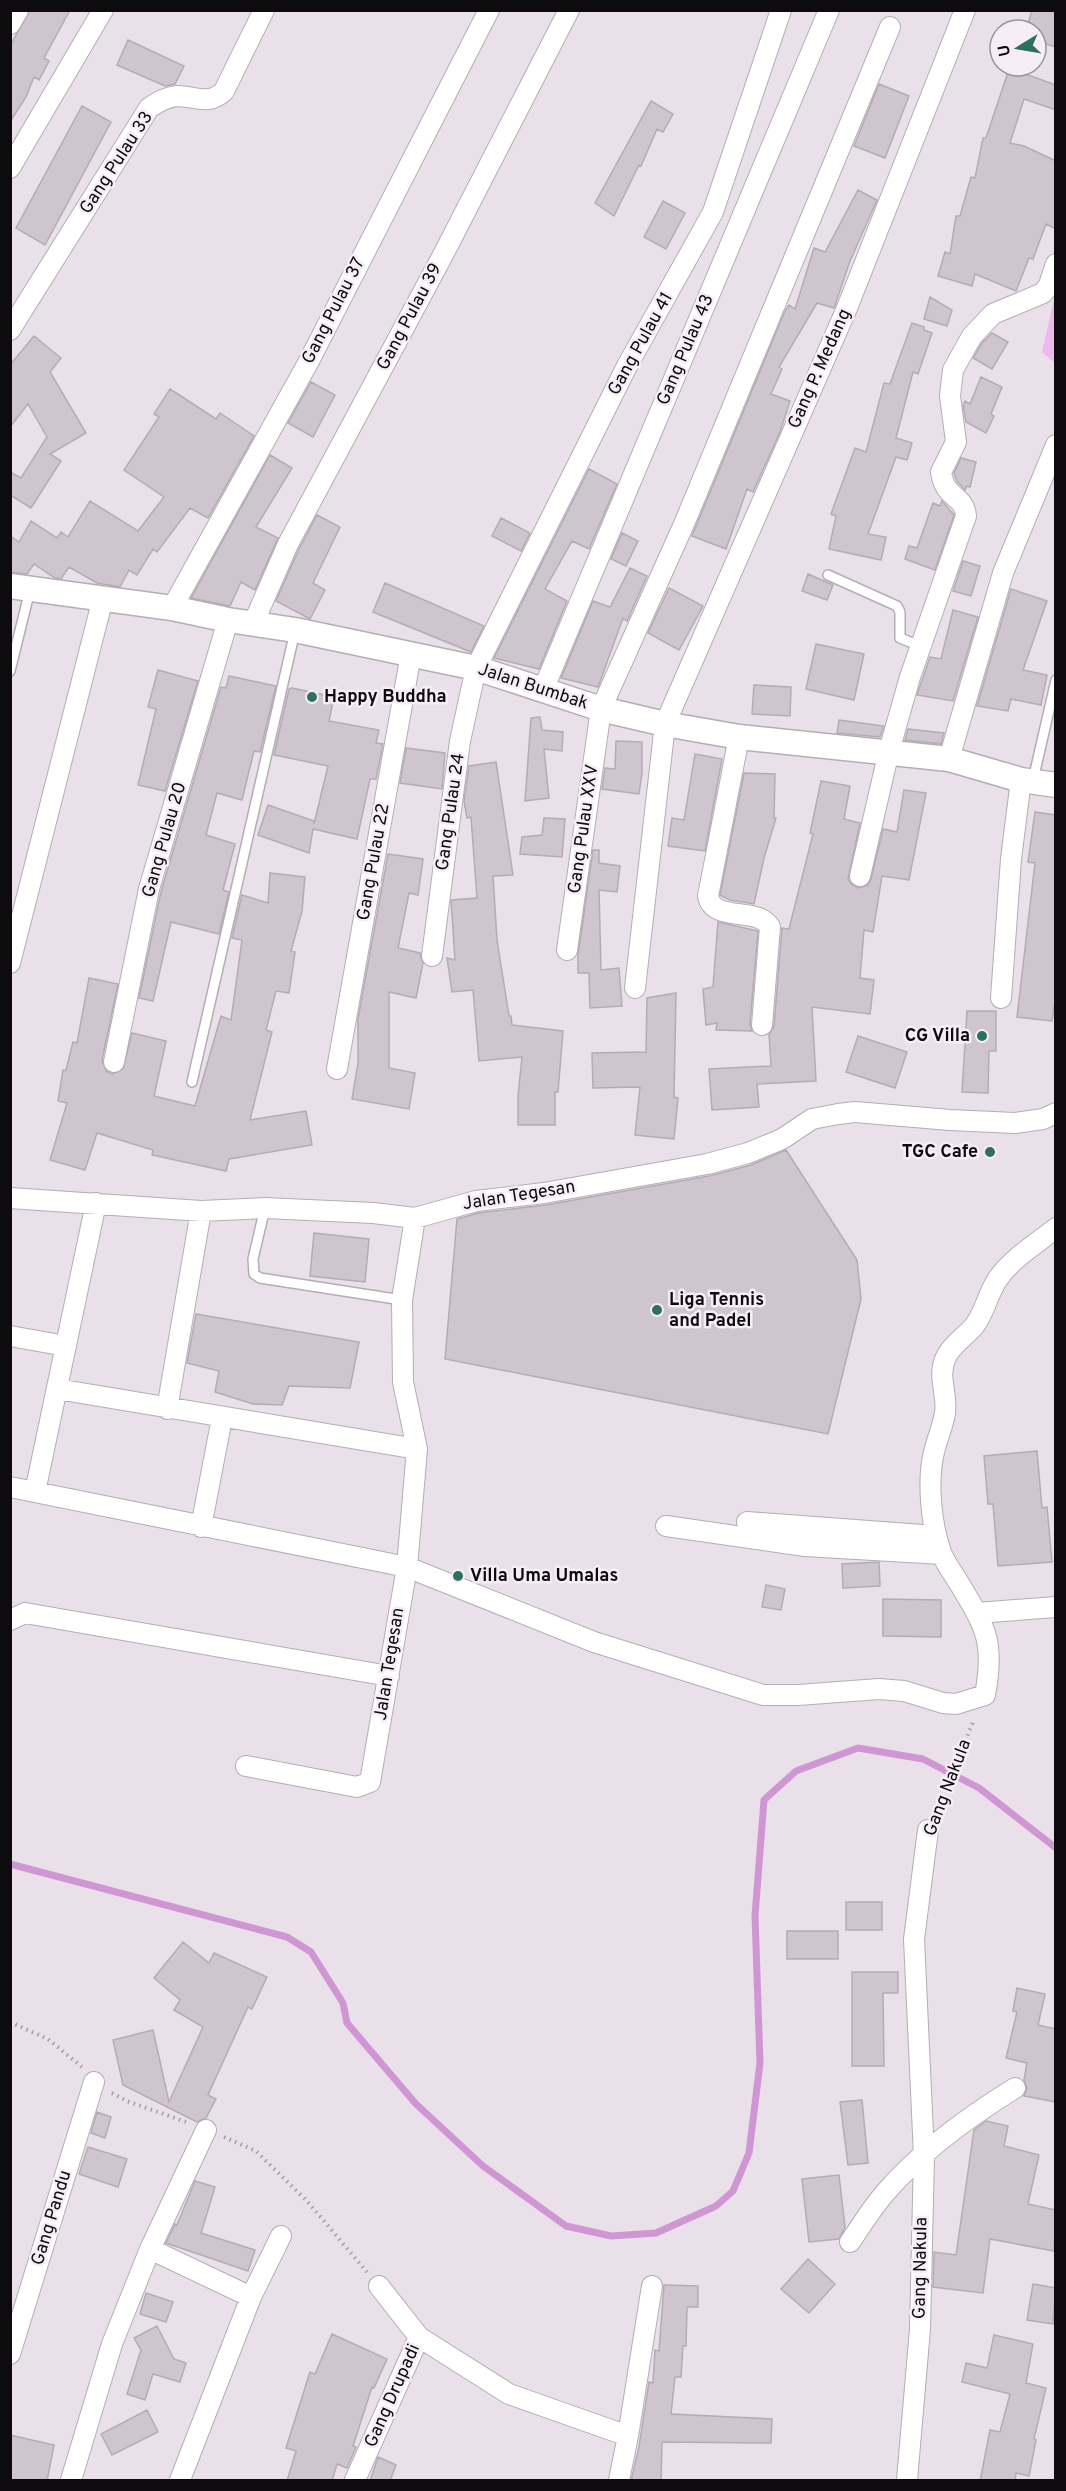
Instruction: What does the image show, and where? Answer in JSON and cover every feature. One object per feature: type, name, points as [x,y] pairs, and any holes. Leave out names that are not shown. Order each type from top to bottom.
[{"type":"street","points":[[10,24],[18,10]]},
{"type":"street","points":[[10,168],[103,10]]},
{"type":"street","name":"Gang Pulau 33","points":[[10,330],[149,108],[161,100],[176,96],[207,100],[217,98],[224,91],[264,10]]},
{"type":"street","name":"Gang Pulau 37","points":[[172,609],[309,361],[489,10]]},
{"type":"street","name":"Gang Pulau 39","points":[[253,624],[288,544],[460,223],[569,10]]},
{"type":"street","name":"Gang Pulau 41","points":[[476,668],[627,366],[713,212],[781,10]]},
{"type":"street","name":"Gang Pulau 43","points":[[543,690],[829,10]]},
{"type":"street","name":"Gang P. Medang","points":[[635,988],[665,723],[848,308],[965,10]]},
{"type":"street","name":"Gang Pulau XXV","points":[[567,950],[601,709],[684,524],[890,27]]},
{"type":"street","points":[[860,876],[889,751],[920,646],[966,516],[963,504],[947,491],[941,472],[956,442],[950,396],[953,370],[972,336],[993,314],[1043,293],[1049,285],[1056,264]]},
{"type":"street","points":[[949,759],[1003,573],[1056,445]]},
{"type":"street","name":"Jalan Bumbak","points":[[20,587],[103,598],[295,630],[411,654],[476,668],[601,709],[665,723],[739,737],[949,759],[1036,782]]},
{"type":"street","points":[[10,963],[103,598]]},
{"type":"street","name":"Gang Pulau 20","points":[[114,1062],[149,889],[228,620]]},
{"type":"street","name":"Gang Pulau 22","points":[[337,1070],[411,654]]},
{"type":"street","name":"Gang Pulau 24","points":[[432,956],[460,741],[476,668]]},
{"type":"street","points":[[739,737],[708,896],[709,901],[716,908],[761,919],[770,927],[762,1025]]},
{"type":"street","points":[[1001,998],[1011,859],[1036,782]]},
{"type":"street","name":"Jalan Tegesan","points":[[246,1766],[357,1787],[370,1782],[407,1567],[417,1449],[403,1382],[402,1300],[415,1218],[476,1201],[544,1193],[707,1164],[748,1153],[782,1139],[812,1119],[838,1114],[855,1112],[1015,1123],[1043,1119],[1056,1113]]},
{"type":"street","points":[[10,1198],[201,1211],[265,1208],[373,1213],[415,1218]]},
{"type":"street","points":[[35,1492],[96,1203]]},
{"type":"street","points":[[167,1409],[201,1211]]},
{"type":"street","points":[[10,1487],[407,1567],[594,1642],[763,1695],[798,1695],[879,1689],[904,1691],[943,1703],[956,1704],[985,1695],[990,1665],[989,1643],[977,1613],[939,1545],[929,1478],[945,1411],[942,1368],[946,1355],[976,1323],[998,1278],[1056,1228]]},
{"type":"street","points":[[10,1336],[66,1346]]},
{"type":"street","points":[[57,1389],[417,1449]]},
{"type":"street","points":[[201,1527],[222,1418]]},
{"type":"street","points":[[747,1522],[939,1545]]},
{"type":"street","points":[[666,1526],[805,1546],[939,1545]]},
{"type":"street","points":[[977,1613],[1056,1607]]},
{"type":"street","points":[[10,1620],[25,1613],[388,1676]]},
{"type":"street","name":"Gang Nakula","points":[[907,2481],[920,2329],[924,2156],[914,1939],[928,1830]]},
{"type":"street","name":"Gang Pandu","points":[[10,2354],[94,2082]]},
{"type":"street","points":[[850,2242],[884,2195],[904,2173],[973,2114],[1015,2088]]},
{"type":"street","points":[[71,2481],[112,2344],[150,2249],[206,2130]]},
{"type":"street","points":[[180,2481],[251,2297],[280,2236]]},
{"type":"street","points":[[150,2249],[251,2297]]},
{"type":"street","name":"Gang Drupadi","points":[[355,2481],[419,2337],[379,2286]]},
{"type":"street","points":[[619,2481],[652,2286]]},
{"type":"street","points":[[419,2337],[508,2394],[628,2436]]},
{"type":"lane","points":[[828,575],[897,606],[900,612],[900,638],[920,646]]},
{"type":"lane","points":[[10,671],[20,587]]},
{"type":"lane","points":[[192,1082],[295,630]]},
{"type":"lane","points":[[1036,782],[1056,680]]},
{"type":"lane","points":[[265,1208],[253,1260],[254,1274],[260,1278],[402,1300]]},
{"type":"path","name":"Gang Nakula","points":[[928,1830],[985,1695]]},
{"type":"shaded area","points":[[1055,295],[1055,363],[1042,352]]},
{"type":"building","points":[[30,10],[70,10],[44,58],[49,61],[39,80],[34,77],[26,97],[10,122],[10,46]]},
{"type":"building","points":[[1032,10],[1056,10],[1056,47],[1048,45],[1048,18],[1030,18]]},
{"type":"building","points":[[128,40],[184,66],[175,84],[165,86],[117,65]]},
{"type":"building","points":[[1006,78],[1036,78],[1056,85],[1056,110],[1024,99],[1010,143],[1024,146],[1056,161],[1056,229],[1046,224],[1033,259],[1029,258],[1016,291],[975,274],[972,286],[938,276],[945,252],[950,254],[956,216],[960,216],[971,177],[975,178],[983,138],[986,138]]},
{"type":"building","points":[[879,84],[909,96],[885,158],[854,146]]},
{"type":"building","points":[[651,101],[673,114],[663,132],[657,129],[641,166],[639,165],[614,216],[595,203]]},
{"type":"building","points":[[82,106],[111,122],[45,245],[16,228]]},
{"type":"building","points":[[858,190],[877,200],[850,261],[834,308],[817,303],[779,367],[782,369],[771,394],[790,401],[780,432],[753,492],[747,489],[726,549],[692,536],[784,313],[789,305],[795,309],[814,248],[825,252]]},
{"type":"building","points":[[663,201],[685,213],[666,249],[644,237]]},
{"type":"building","points":[[930,297],[952,310],[947,326],[924,319]]},
{"type":"building","points":[[912,323],[932,333],[918,374],[913,372],[896,438],[912,443],[907,460],[896,457],[868,534],[886,537],[881,560],[829,549],[836,516],[831,514],[855,448],[866,452],[884,383],[890,384]]},
{"type":"building","points":[[992,333],[1008,342],[992,369],[973,358],[982,343]]},
{"type":"building","points":[[34,336],[61,358],[50,372],[86,433],[50,454],[61,461],[31,508],[10,495],[10,472],[21,478],[47,437],[28,404],[10,427],[10,365]]},
{"type":"building","points":[[981,377],[1002,387],[991,414],[994,416],[986,433],[966,422],[963,405],[965,401],[970,404]]},
{"type":"building","points":[[311,382],[335,395],[313,437],[288,423]]},
{"type":"building","points":[[170,389],[216,419],[220,413],[254,436],[208,518],[190,508],[157,552],[153,549],[137,575],[129,570],[120,587],[97,583],[69,567],[61,579],[55,578],[34,564],[27,574],[10,572],[10,536],[19,542],[31,521],[57,538],[61,532],[68,537],[90,501],[138,531],[164,497],[124,470],[159,417],[154,414]]},
{"type":"building","points":[[270,455],[292,468],[256,527],[278,538],[255,590],[241,582],[230,606],[191,598]]},
{"type":"building","points":[[961,458],[976,462],[970,487],[967,486],[965,490],[957,481],[954,473]]},
{"type":"building","points":[[589,469],[617,484],[589,549],[572,541],[545,589],[567,601],[539,669],[494,658]]},
{"type":"building","points":[[942,501],[954,515],[935,570],[905,559],[909,546],[917,548],[933,503],[940,506]]},
{"type":"building","points":[[317,515],[340,527],[313,583],[325,590],[310,619],[276,601]]},
{"type":"building","points":[[501,518],[530,533],[521,551],[492,536]]},
{"type":"building","points":[[622,533],[638,541],[626,566],[611,559]]},
{"type":"building","points":[[963,561],[980,566],[971,596],[953,591]]},
{"type":"building","points":[[630,568],[647,576],[627,621],[623,618],[598,687],[561,678],[593,601],[610,607]]},
{"type":"building","points":[[808,574],[833,585],[827,600],[802,591]]},
{"type":"building","points":[[385,583],[484,626],[471,652],[373,612]]},
{"type":"building","points":[[669,588],[703,606],[679,650],[648,633]]},
{"type":"building","points":[[1011,589],[1047,601],[1023,670],[1047,675],[1041,705],[1011,699],[1008,711],[977,706]]},
{"type":"building","points":[[953,610],[978,617],[953,701],[917,695],[930,657],[941,659]]},
{"type":"building","points":[[816,644],[864,654],[854,700],[806,689]]},
{"type":"building","points":[[158,670],[198,681],[165,791],[138,785],[156,709],[148,707]]},
{"type":"building","points":[[229,676],[276,686],[260,752],[254,751],[242,800],[217,793],[206,835],[235,844],[223,890],[229,892],[219,934],[171,922],[153,1001],[139,998],[161,892],[221,687],[226,688]]},
{"type":"building","points":[[754,685],[791,687],[790,716],[752,714]]},
{"type":"building","points":[[289,689],[334,697],[329,721],[379,730],[376,743],[383,744],[376,779],[370,779],[357,839],[313,829],[309,853],[258,835],[268,805],[314,821],[314,824],[328,766],[274,755]]},
{"type":"building","points":[[540,717],[542,730],[563,732],[562,751],[544,749],[549,798],[525,801],[531,718]]},
{"type":"building","points":[[839,720],[884,726],[880,737],[837,733]]},
{"type":"building","points":[[908,729],[944,733],[941,744],[905,740]]},
{"type":"building","points":[[616,741],[642,742],[639,794],[602,789],[605,768],[615,769]]},
{"type":"building","points":[[406,748],[445,753],[442,789],[400,783]]},
{"type":"building","points":[[695,754],[722,759],[705,851],[668,846],[672,818],[684,820]]},
{"type":"building","points":[[496,762],[513,875],[493,876],[497,940],[509,1016],[511,1016],[512,1025],[563,1031],[558,1092],[555,1092],[555,1125],[518,1125],[522,1057],[479,1061],[473,990],[452,992],[447,958],[455,960],[451,900],[477,898],[471,817],[467,818],[464,801],[469,766]]},
{"type":"building","points":[[744,773],[775,774],[774,818],[776,818],[754,904],[730,900],[720,895]]},
{"type":"building","points":[[821,781],[850,786],[844,819],[860,823],[848,879],[858,888],[868,885],[871,879],[883,829],[897,832],[904,790],[926,793],[909,880],[882,876],[873,932],[864,930],[860,978],[874,980],[870,1014],[812,1007],[816,1081],[757,1084],[759,1107],[712,1110],[709,1069],[771,1066],[769,1034],[774,1026],[782,928],[789,929],[813,834],[810,833]]},
{"type":"building","points":[[1035,812],[1056,815],[1056,994],[1052,1021],[1017,1017],[1035,863],[1028,862]]},
{"type":"building","points":[[544,818],[565,819],[562,857],[520,854],[522,837],[542,835]]},
{"type":"building","points":[[593,850],[599,850],[599,863],[620,866],[617,892],[599,890],[601,970],[619,968],[622,1006],[590,1008],[589,973],[578,973],[578,955]]},
{"type":"building","points":[[388,854],[423,859],[418,895],[409,893],[398,948],[420,953],[423,963],[416,998],[389,992],[389,1068],[415,1073],[409,1109],[352,1099],[358,1063],[358,1019]]},
{"type":"building","points":[[270,873],[305,877],[302,911],[291,951],[295,952],[289,993],[276,991],[266,1030],[272,1032],[250,1120],[306,1111],[312,1145],[229,1159],[226,1171],[152,1155],[153,1150],[97,1133],[85,1170],[50,1160],[67,1103],[58,1101],[63,1070],[66,1070],[73,1042],[77,1043],[89,978],[118,984],[102,1060],[106,1071],[112,1074],[123,1069],[132,1033],[166,1041],[154,1096],[195,1106],[221,1016],[231,1020],[242,940],[232,938],[242,895],[268,903]]},
{"type":"building","points":[[718,922],[758,931],[750,1024],[752,1031],[716,1030],[717,1023],[706,1025],[703,989],[713,987]]},
{"type":"building","points":[[676,993],[674,1097],[678,1098],[674,1139],[635,1135],[640,1087],[593,1088],[592,1053],[646,1052],[647,998]]},
{"type":"building","points":[[967,1011],[996,1011],[996,1051],[989,1051],[988,1093],[962,1092]]},
{"type":"building","points":[[858,1036],[907,1052],[895,1088],[846,1072]]},
{"type":"building","points":[[786,1150],[857,1260],[861,1299],[828,1434],[445,1359],[457,1219],[478,1213],[546,1205],[709,1176],[751,1165]]},
{"type":"building","points":[[314,1233],[369,1239],[365,1282],[310,1276]]},
{"type":"building","points":[[196,1314],[359,1342],[350,1388],[289,1386],[282,1405],[253,1404],[215,1392],[219,1371],[187,1363]]},
{"type":"building","points":[[1037,1451],[1042,1508],[1047,1507],[1052,1562],[998,1566],[993,1504],[988,1504],[984,1456]]},
{"type":"building","points":[[879,1562],[880,1586],[843,1588],[842,1564]]},
{"type":"building","points":[[766,1585],[785,1589],[781,1610],[762,1607]]},
{"type":"building","points":[[883,1599],[941,1600],[941,1637],[883,1636]]},
{"type":"building","points":[[846,1902],[882,1902],[882,1930],[846,1930]]},
{"type":"building","points":[[787,1931],[838,1931],[838,1959],[787,1959]]},
{"type":"building","points":[[183,1942],[209,1963],[214,1953],[267,1977],[252,2009],[248,2007],[208,2095],[216,2099],[206,2118],[197,2122],[123,2085],[113,2040],[153,2030],[169,2102],[203,2027],[174,2010],[180,2000],[154,1978]]},
{"type":"building","points":[[852,1972],[898,1972],[898,1993],[883,1993],[884,2066],[852,2066]]},
{"type":"building","points":[[1017,1988],[1045,1994],[1038,2025],[1056,2029],[1056,2102],[1024,2096],[1027,2088],[1024,2080],[1027,2063],[1006,2058],[1017,2012],[1013,2011]]},
{"type":"building","points":[[862,2100],[868,2163],[848,2165],[840,2102]]},
{"type":"building","points":[[97,2112],[111,2117],[105,2138],[91,2133]]},
{"type":"building","points":[[986,2121],[1008,2126],[1004,2146],[1039,2155],[1028,2204],[1056,2210],[1054,2251],[990,2239],[983,2293],[933,2287],[934,2252],[956,2255],[974,2130]]},
{"type":"building","points":[[88,2147],[127,2159],[118,2187],[79,2174]]},
{"type":"building","points":[[839,2175],[845,2227],[839,2239],[809,2242],[802,2179]]},
{"type":"building","points":[[195,2181],[215,2187],[201,2233],[255,2250],[248,2271],[166,2243],[175,2224],[177,2225]]},
{"type":"building","points":[[808,2259],[835,2284],[809,2313],[781,2289]]},
{"type":"building","points":[[1033,2284],[1056,2288],[1053,2324],[1027,2320]]},
{"type":"building","points":[[664,2285],[698,2286],[698,2307],[687,2307],[686,2346],[683,2346],[681,2377],[675,2377],[671,2414],[772,2419],[771,2443],[662,2442],[661,2481],[631,2481],[649,2382],[653,2383],[655,2350],[659,2351]]},
{"type":"building","points":[[146,2293],[173,2302],[166,2322],[140,2314]]},
{"type":"building","points":[[157,2326],[174,2359],[186,2363],[180,2382],[153,2374],[145,2400],[127,2394],[141,2350],[134,2338]]},
{"type":"building","points":[[332,2334],[387,2359],[374,2388],[372,2387],[353,2446],[356,2447],[347,2468],[337,2464],[332,2481],[287,2481],[296,2451],[286,2448],[310,2372],[315,2374]]},
{"type":"building","points":[[994,2335],[1033,2344],[1026,2383],[1046,2388],[1034,2439],[1036,2440],[1029,2476],[1016,2473],[1015,2481],[980,2481],[990,2430],[1000,2432],[1010,2394],[962,2382],[966,2363],[987,2368]]},
{"type":"building","points":[[147,2410],[158,2432],[112,2455],[101,2434]]},
{"type":"building","points":[[10,2435],[54,2445],[47,2481],[10,2481]]},
{"type":"building","points":[[378,2457],[396,2465],[390,2481],[370,2481]]},
{"type":"waterway","points":[[10,1864],[287,1937],[311,1952],[343,2003],[347,2023],[416,2104],[483,2166],[566,2226],[611,2236],[656,2233],[716,2206],[733,2191],[749,2153],[760,2063],[755,1916],[764,1800],[796,1771],[858,1748],[923,1759],[979,1788],[1056,1848]]},
{"type":"place","name":"Happy Buddha","points":[[312,697]]},
{"type":"place","name":"CG Villa","points":[[982,1036]]},
{"type":"place","name":"TGC Cafe","points":[[990,1152]]},
{"type":"place","name":"Liga Tennis and Padel","points":[[657,1310]]},
{"type":"place","name":"Villa Uma Umalas","points":[[458,1576]]}]
